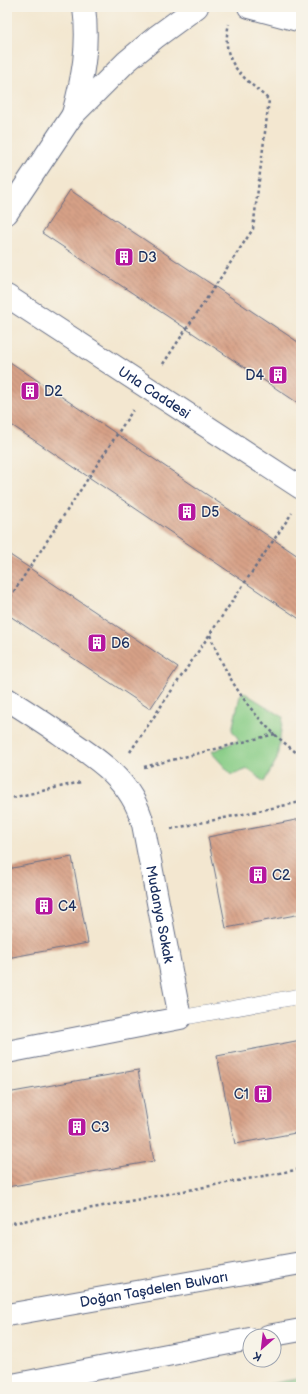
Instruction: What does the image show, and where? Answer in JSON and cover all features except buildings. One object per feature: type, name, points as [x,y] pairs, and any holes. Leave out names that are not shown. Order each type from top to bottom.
[{"type":"street","points":[[72,116],[83,75],[86,50],[84,7]]},
{"type":"street","points":[[7,213],[72,116],[132,57],[156,37],[197,7]]},
{"type":"street","points":[[249,7],[301,21]]},
{"type":"street","name":"Urla Caddesi","points":[[7,296],[147,388],[299,497]]},
{"type":"street","name":"Mudanya Sokak","points":[[7,698],[89,752],[115,774],[134,800],[141,814],[180,1018]]},
{"type":"street","points":[[7,1052],[180,1018]]},
{"type":"street","name":"Doğan Taşdelen Bulvarı","points":[[7,1315],[301,1263]]},
{"type":"street","points":[[282,1333],[301,1330]]},
{"type":"street","points":[[7,1386],[242,1341]]},
{"type":"lane","points":[[180,1018],[301,996]]},
{"type":"path","points":[[7,602],[253,229],[269,100],[236,70],[228,54],[227,45],[230,22]]},
{"type":"path","points":[[115,774],[210,635],[299,497]]},
{"type":"path","points":[[210,635],[222,666],[240,696],[275,734],[301,756]]},
{"type":"path","points":[[7,799],[275,734]]},
{"type":"path","points":[[145,834],[301,802]]},
{"type":"path","points":[[7,1224],[301,1169]]},
{"type":"green space","points":[[243,692],[283,717],[277,759],[264,782],[248,769],[232,775],[211,752],[239,740],[232,730],[240,696]]},
{"type":"green space","points":[[301,1378],[301,1387],[254,1387]]},
{"type":"place","name":"D3","points":[[124,257]]},
{"type":"place","name":"D4","points":[[278,375]]},
{"type":"place","name":"D2","points":[[30,391]]},
{"type":"place","name":"D5","points":[[187,512]]},
{"type":"place","name":"D6","points":[[97,643]]},
{"type":"place","name":"C2","points":[[258,875]]},
{"type":"place","name":"C4","points":[[44,906]]},
{"type":"place","name":"C1","points":[[263,1094]]},
{"type":"place","name":"C3","points":[[77,1127]]}]
